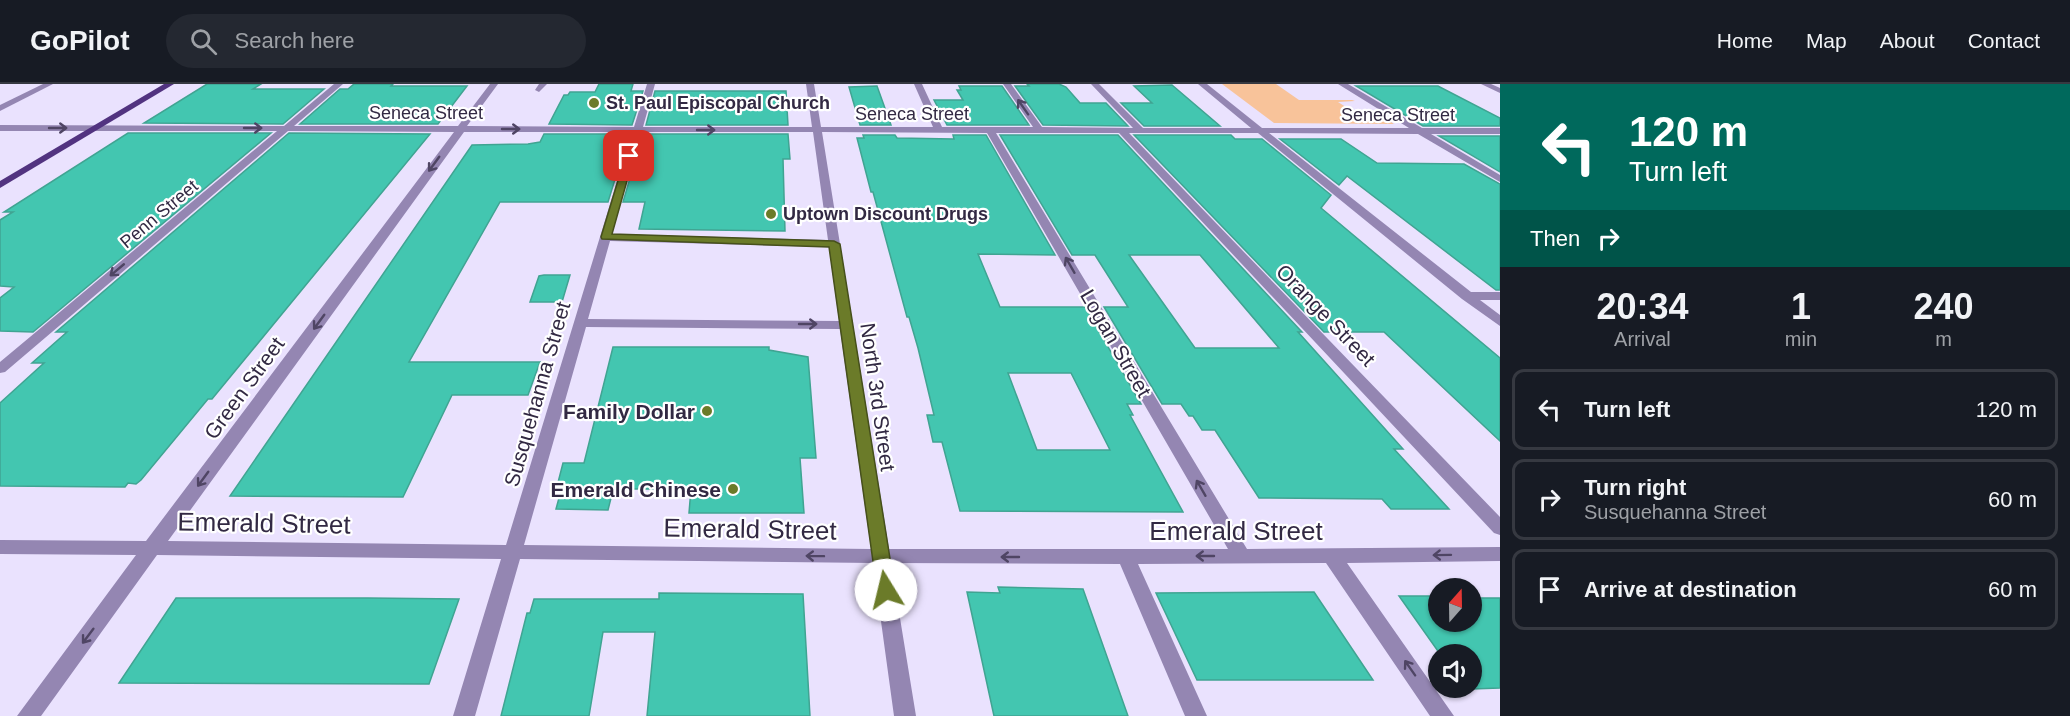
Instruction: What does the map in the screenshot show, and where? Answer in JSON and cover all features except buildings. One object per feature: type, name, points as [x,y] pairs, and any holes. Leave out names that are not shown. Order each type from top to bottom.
[{"type":"main road","points":[[0,185],[170,84]]},
{"type":"street","points":[[0,108],[49,84]]},
{"type":"street","name":"Penn Street","points":[[0,369],[339,84]]},
{"type":"street","name":"Green Street","points":[[28,716],[494,84]]},
{"type":"street","name":"Susquehanna Street","points":[[464,716],[651,84]]},
{"type":"street","name":"North 3rd Street","points":[[810,84],[905,716]]},
{"type":"street","points":[[918,84],[939,130]]},
{"type":"street","points":[[1006,84],[1040,131]]},
{"type":"street","points":[[1095,84],[1141,131]]},
{"type":"street","points":[[1202,84],[1500,322]]},
{"type":"street","points":[[1342,84],[1500,179]]},
{"type":"street","points":[[1485,84],[1500,91]]},
{"type":"street","name":"Seneca Street","points":[[0,128],[1500,132]]},
{"type":"street","name":"Logan Street","points":[[990,130],[1241,556]]},
{"type":"street","name":"Orange Street","points":[[1122,131],[1500,528]]},
{"type":"street","points":[[606,237],[834,244]]},
{"type":"street","points":[[1466,296],[1500,296]]},
{"type":"street","points":[[579,323],[846,325]]},
{"type":"street","name":"Emerald Street","points":[[0,547],[881,556],[1332,557],[1500,554]]},
{"type":"street","points":[[1126,557],[1196,716]]},
{"type":"street","points":[[1332,557],[1443,716]]},
{"type":"shaded area","points":[[1222,84],[1276,84],[1299,100],[1352,100],[1355,101],[1338,102],[1366,120],[1388,120],[1394,124],[1274,123]]},
{"type":"place","name":"St. Paul Episcopal Church","points":[[594,103]]},
{"type":"place","name":"Uptown Discount Drugs","points":[[771,214]]},
{"type":"place","name":"Family Dollar","points":[[707,411]]},
{"type":"place","name":"Emerald Chinese","points":[[733,489]]},
{"type":"route","points":[[629,156],[606,237],[834,244],[886,590]]}]
